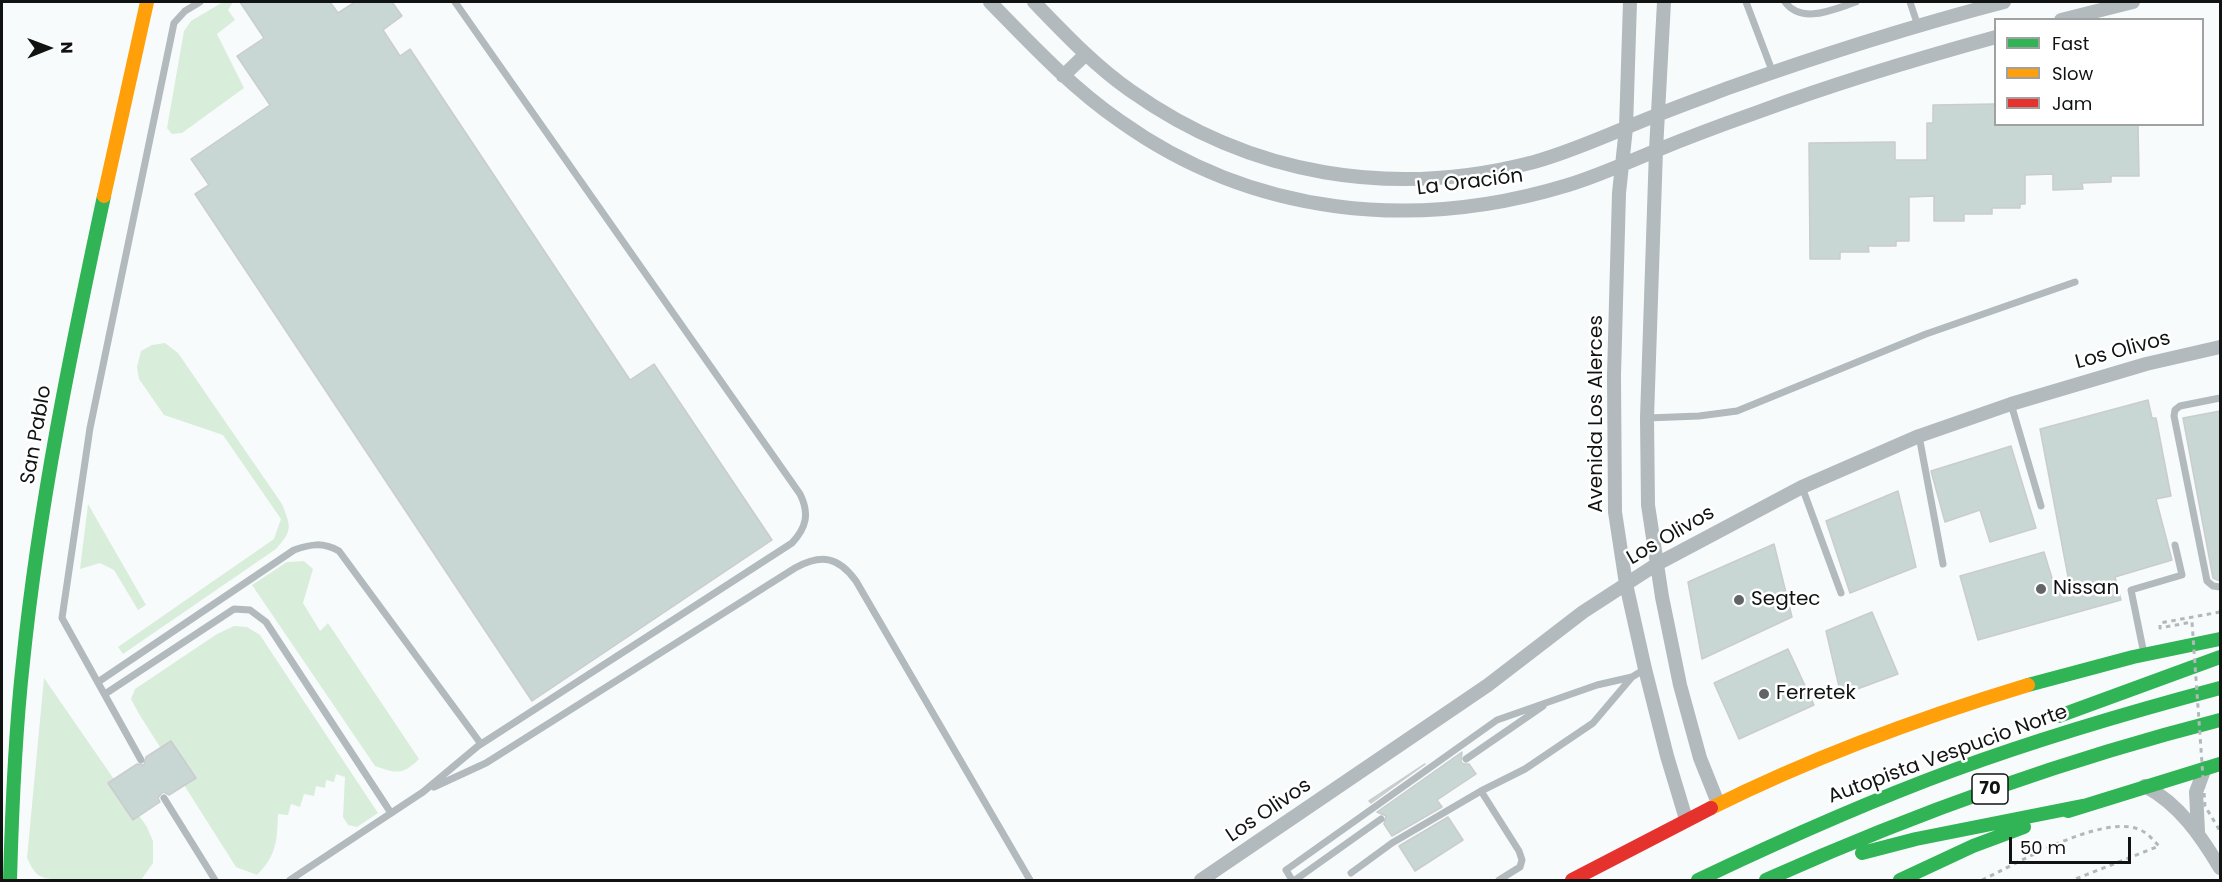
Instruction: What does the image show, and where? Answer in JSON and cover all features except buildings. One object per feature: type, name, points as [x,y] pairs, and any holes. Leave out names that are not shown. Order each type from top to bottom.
[{"type":"main road","name":"San Pablo","points":[[10,880],[7,821],[23,660],[38,548],[61,404],[147,2]]},
{"type":"main road","points":[[1572,880],[1718,803],[1835,751],[1946,710],[2033,682],[2220,639]]},
{"type":"main road","points":[[2048,721],[2220,657]]},
{"type":"main road","name":"Autopista Vespucio Norte","points":[[1698,880],[1846,812],[1980,760],[2117,716],[2220,688]]},
{"type":"main road","name":"70","points":[[1766,880],[1889,827],[2026,777],[2146,739],[2220,720]]},
{"type":"main road","points":[[1980,760],[2033,728]]},
{"type":"main road","points":[[1900,880],[1973,846],[2082,806],[2220,764]]},
{"type":"main road","points":[[1766,880],[1901,843],[2013,822],[2082,806]]},
{"type":"street","name":"La Oración","points":[[990,2],[1063,76],[1121,123],[1179,158],[1247,187],[1311,203],[1380,210],[1472,206],[1541,193],[1588,179],[1656,150],[1806,95],[1994,37]]},
{"type":"street","name":"La Oración","points":[[1034,2],[1086,54],[1130,91],[1206,136],[1255,156],[1288,166],[1332,174],[1392,180],[1473,174],[1504,169],[1556,155],[1773,73],[1976,5],[2004,2]]},
{"type":"street","name":"Avenida Los Alerces","points":[[1630,2],[1614,375],[1616,512],[1626,584],[1645,669],[1686,819]]},
{"type":"street","points":[[1664,2],[1656,150],[1647,418],[1648,505],[1680,685],[1700,758],[1718,803]]},
{"type":"street","points":[[2069,18],[2133,2]]},
{"type":"street","points":[[1063,76],[1086,54]]},
{"type":"street","name":"Los Olivos","points":[[1201,880],[1481,690],[1563,625],[1657,564],[1802,487],[1918,436],[2011,404],[2146,364],[2220,347]]},
{"type":"street","points":[[2198,831],[2196,792],[2205,768]]},
{"type":"street","points":[[2145,786],[2167,800],[2198,831],[2220,868]]},
{"type":"lane","points":[[141,760],[62,618],[90,428],[174,23],[185,11],[200,2]]},
{"type":"lane","points":[[290,880],[423,792],[481,744],[792,543],[804,526],[806,511],[800,494],[455,2]]},
{"type":"lane","points":[[1746,2],[1773,73]]},
{"type":"lane","points":[[1785,2],[1791,10],[1811,15],[1857,2]]},
{"type":"lane","points":[[1791,10],[1793,2]]},
{"type":"lane","points":[[1910,2],[1918,26]]},
{"type":"lane","points":[[1647,418],[1699,416],[1737,411],[1926,334],[2075,282]]},
{"type":"lane","points":[[2220,398],[2180,406],[2175,410],[2174,416],[2207,581],[2213,586],[2220,586]]},
{"type":"lane","points":[[2011,404],[2041,506]]},
{"type":"lane","points":[[1918,436],[1943,564]]},
{"type":"lane","points":[[1802,487],[1841,593]]},
{"type":"lane","points":[[98,682],[294,550],[311,544],[327,545],[339,551],[481,744]]},
{"type":"lane","points":[[2145,655],[2131,590],[2182,575],[2175,545]]},
{"type":"lane","points":[[423,792],[486,763],[795,568],[806,562],[827,559],[843,565],[856,581],[1030,880]]},
{"type":"lane","points":[[105,694],[234,609],[250,610],[266,622],[390,813]]},
{"type":"lane","points":[[1351,873],[1392,843],[1481,791],[1525,769],[1593,723],[1632,677],[1645,669]]},
{"type":"lane","points":[[1381,819],[1293,880],[1286,870],[1497,720],[1553,699],[1632,677]]},
{"type":"lane","points":[[1466,759],[1553,699]]},
{"type":"lane","points":[[1481,791],[1522,860],[1520,867],[1499,880]]},
{"type":"lane","points":[[164,798],[215,880]]},
{"type":"path","points":[[2220,612],[2160,623],[2160,628],[2192,622],[2205,806],[2220,831]]},
{"type":"path","points":[[1982,880],[2084,833],[2116,826],[2137,828],[2148,834],[2160,846],[2073,880]]},
{"type":"green space","points":[[223,2],[233,2],[228,10],[235,20],[217,34],[244,88],[182,133],[172,134],[167,128],[184,31],[191,21]]},
{"type":"green space","points":[[165,343],[178,353],[282,504],[289,528],[276,549],[123,654],[118,647],[274,539],[281,519],[223,435],[164,415],[139,379],[137,367],[141,351],[152,345]]},
{"type":"green space","points":[[88,504],[146,605],[138,610],[114,570],[100,563],[80,569]]},
{"type":"green space","points":[[304,561],[313,569],[303,603],[320,631],[328,623],[419,759],[403,771],[398,772],[375,766],[252,585],[287,562]]},
{"type":"green space","points":[[234,626],[247,627],[260,635],[378,813],[357,827],[348,825],[343,817],[345,777],[336,774],[334,782],[326,780],[325,788],[316,786],[314,796],[304,794],[300,807],[291,804],[288,815],[278,814],[275,847],[269,861],[257,875],[236,867],[131,699],[135,689],[217,634]]},
{"type":"green space","points":[[44,678],[147,827],[153,841],[153,863],[141,880],[47,878],[36,873],[27,858]]},
{"type":"traffic: fast","points":[[10,880],[18,716],[30,603],[47,486],[68,370],[104,196]]},
{"type":"traffic: fast","points":[[2028,685],[2133,657],[2220,639]]},
{"type":"traffic: fast","points":[[2059,716],[2220,657]]},
{"type":"traffic: fast","points":[[1698,880],[1825,822],[1954,770],[2086,726],[2220,688]]},
{"type":"traffic: fast","points":[[1766,880],[1877,833],[1989,790],[2104,753],[2220,720]]},
{"type":"traffic: fast","points":[[2068,811],[2220,764]]},
{"type":"traffic: fast","points":[[1862,853],[1916,839],[2082,806]]},
{"type":"traffic: fast","points":[[1900,880],[1973,846],[2024,827]]},
{"type":"traffic: slow","points":[[104,196],[147,2]]},
{"type":"traffic: slow","points":[[1711,808],[1827,755],[1947,711],[2028,685]]},
{"type":"traffic: jam","points":[[1572,880],[1711,808]]},
{"type":"place","name":"Nissan","points":[[2041,589]]},
{"type":"place","name":"Segtec","points":[[1739,600]]},
{"type":"place","name":"Ferretek","points":[[1764,694]]}]
